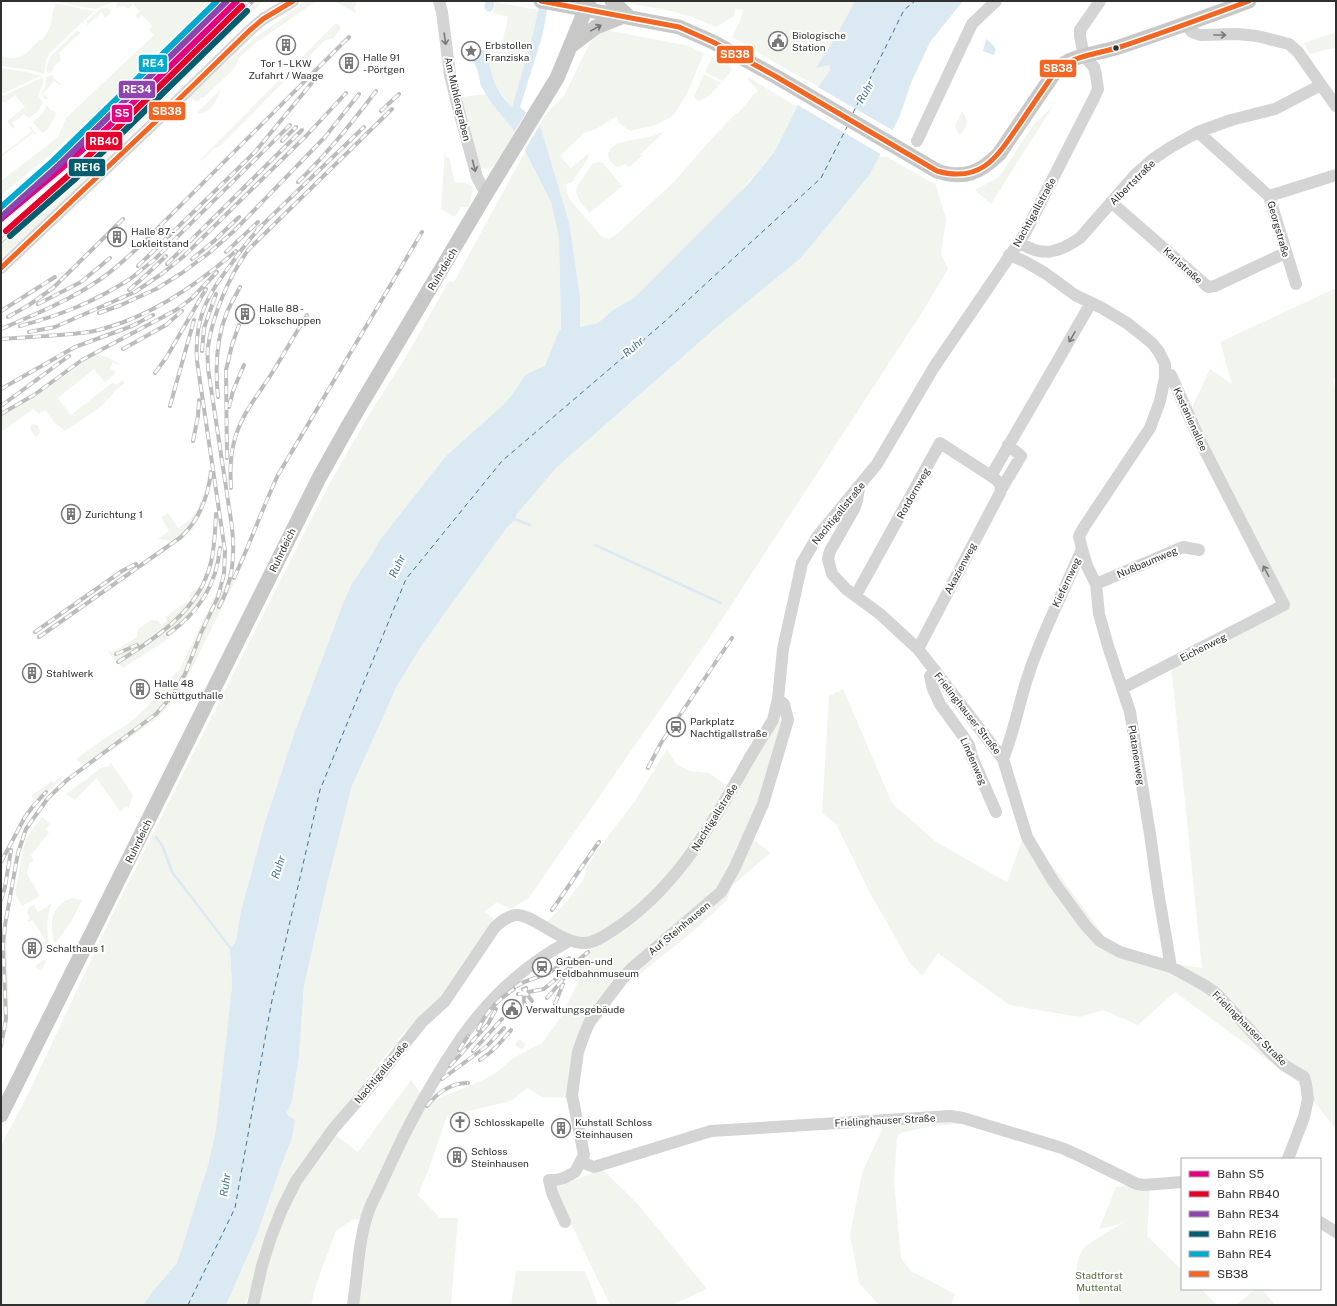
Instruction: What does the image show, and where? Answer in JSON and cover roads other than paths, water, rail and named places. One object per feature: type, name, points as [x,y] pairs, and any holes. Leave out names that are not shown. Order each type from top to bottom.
[{"type":"main road","points":[[612,1],[627,16]]},
{"type":"main road","points":[[555,2],[588,5],[627,16],[679,27],[695,33],[775,76],[937,171],[944,173],[966,174],[985,167],[995,158],[1057,70],[1064,63],[1118,48],[1185,24],[1226,5],[1249,1]]},
{"type":"main road","name":"Ruhrdeich","points":[[1,1115],[312,490],[351,421],[557,78],[572,46],[588,5]]},
{"type":"main road","points":[[572,46],[596,27],[627,16]]},
{"type":"street","points":[[1,268],[249,31],[263,19],[292,1]]},
{"type":"street","name":"Am Mühlengraben","points":[[439,1],[450,75],[457,104],[477,177],[486,194]]},
{"type":"street","points":[[918,141],[972,24],[996,1]]},
{"type":"street","name":"Nachtigallstraße","points":[[253,1305],[270,1237],[296,1180],[334,1128],[379,1076],[422,1022],[445,1000],[495,926],[504,919],[514,915],[519,915],[530,919],[569,941],[585,943],[606,934],[630,918],[648,903],[663,888],[698,846],[773,720],[778,699],[783,649],[802,564],[817,537],[860,487],[877,464],[934,367],[1019,242],[1030,224],[1098,89],[1096,75],[1087,56],[1080,36],[1080,30],[1100,1]]},
{"type":"street","points":[[1185,24],[1192,32],[1200,35],[1238,34],[1275,39],[1289,44],[1298,52],[1336,106]]},
{"type":"street","name":"Albertstraße","points":[[1019,242],[1035,250],[1045,252],[1056,251],[1080,238],[1136,174],[1153,159],[1171,147],[1198,132],[1231,120],[1275,109],[1321,85]]},
{"type":"street","name":"Georgstraße","points":[[1198,132],[1269,196],[1296,284]]},
{"type":"street","points":[[1269,196],[1336,175]]},
{"type":"street","name":"Karlstraße","points":[[1111,202],[1208,287],[1215,286],[1286,253]]},
{"type":"street","name":"Kastanienallee","points":[[1010,255],[1045,273],[1075,295],[1127,323],[1152,344],[1159,352],[1165,364],[1165,374],[1171,375],[1202,445],[1284,605]]},
{"type":"street","points":[[1002,488],[998,481],[991,476],[1092,303]]},
{"type":"street","name":"Kiefernweg","points":[[1003,759],[1010,741],[1028,676],[1044,631],[1082,549],[1079,536],[1150,428],[1160,401],[1165,374]]},
{"type":"street","name":"Rotdornweg","points":[[856,595],[940,443],[991,476]]},
{"type":"street","name":"Akazienweg","points":[[918,648],[991,512],[1002,488],[1021,456],[1008,445]]},
{"type":"street","name":"Frielinghauser Straße","points":[[860,487],[854,509],[830,551],[828,560],[832,574],[838,581],[893,625],[918,648],[1003,759],[1027,837],[1053,881],[1086,926],[1100,941],[1120,952],[1171,967],[1204,985],[1217,994],[1269,1051],[1284,1065],[1304,1077],[1308,1099],[1304,1116],[1288,1158]]},
{"type":"street","name":"Nußbaumweg","points":[[1096,584],[1183,547],[1199,550]]},
{"type":"street","name":"Platanenweg","points":[[1082,549],[1087,566],[1096,584],[1100,614],[1108,646],[1130,712],[1171,967]]},
{"type":"street","name":"Eichenweg","points":[[1123,688],[1284,605]]},
{"type":"street","name":"Lindenweg","points":[[935,670],[930,676],[933,689],[940,704],[956,724],[969,745],[972,758],[996,812]]},
{"type":"street","name":"Auf Steinhausen","points":[[581,1162],[584,1155],[572,1094],[578,1052],[584,1035],[590,1021],[627,973],[721,892],[735,867],[763,804],[776,761],[788,720],[784,704],[778,699]]},
{"type":"street","points":[[353,1305],[359,1257],[369,1210],[400,1143],[445,1060],[463,1034],[491,1000],[504,987],[519,974],[550,952],[569,941]]},
{"type":"street","name":"Frielinghauser Straße","points":[[581,1162],[594,1167],[711,1131],[950,1116],[963,1118],[1062,1148],[1137,1184],[1144,1185],[1181,1182]]},
{"type":"street","points":[[565,1222],[552,1193],[549,1180],[564,1178],[575,1172],[581,1162]]},
{"type":"street","points":[[1321,1223],[1336,1232]]},
{"type":"water","name":"Ruhr","points":[[540,1],[551,1],[547,11],[542,37],[520,107],[540,125],[569,222],[580,296],[580,327],[598,323],[613,310],[634,298],[748,184],[775,151],[798,105],[819,86],[830,70],[830,65],[816,68],[835,38],[855,1],[963,1],[930,42],[911,83],[899,118],[870,174],[801,258],[719,325],[556,468],[517,514],[515,520],[507,527],[422,645],[397,686],[352,786],[328,880],[304,986],[299,1057],[292,1102],[286,1114],[295,1120],[292,1138],[256,1237],[226,1305],[143,1305],[177,1263],[208,1165],[216,1129],[232,986],[230,951],[236,941],[241,911],[265,822],[295,731],[342,606],[351,585],[379,541],[446,456],[503,405],[512,395],[525,375],[545,366],[561,329],[559,237],[551,202],[515,132],[490,101],[481,86],[477,69],[469,52],[488,49],[490,67],[494,81],[501,94],[512,108],[533,34]]},
{"type":"water","points":[[986,39],[995,48],[994,55],[983,51]]},
{"type":"waterway","points":[[489,7],[490,1]]},
{"type":"waterway","points":[[512,518],[530,525]]},
{"type":"waterway","points":[[595,545],[721,603]]},
{"type":"waterway","points":[[156,837],[163,847],[172,872],[232,950]]},
{"type":"railway","points":[[1,241],[63,185],[253,1]]},
{"type":"railway","points":[[1,329],[78,293],[119,265],[146,240],[349,37]]},
{"type":"railway","points":[[138,266],[255,152],[315,79]]},
{"type":"railway","points":[[298,182],[339,138],[376,91]]},
{"type":"railway","points":[[29,332],[55,327],[135,292],[163,273],[184,256],[307,135],[346,93]]},
{"type":"railway","points":[[99,313],[156,289],[182,273],[209,253],[234,231],[325,137],[359,94]]},
{"type":"railway","points":[[381,111],[399,94]]},
{"type":"railway","points":[[219,607],[230,578],[233,548],[232,527],[208,368],[208,347],[213,322],[235,270],[249,249],[392,109]]},
{"type":"railway","points":[[20,326],[77,307],[130,279],[154,260],[290,125]]},
{"type":"railway","points":[[282,141],[296,127]]},
{"type":"railway","points":[[257,230],[364,127]]},
{"type":"railway","points":[[167,264],[302,130]]},
{"type":"railway","points":[[192,259],[214,241],[239,217]]},
{"type":"railway","points":[[8,317],[29,305],[53,288],[123,219]]},
{"type":"railway","points":[[226,252],[258,222]]},
{"type":"railway","points":[[1,1046],[6,1019],[3,946],[5,925],[18,853],[26,829],[48,798],[67,780],[156,714],[171,697],[185,674],[201,633],[218,597],[224,574],[225,551],[197,361],[198,332],[200,320],[209,297],[242,249],[261,227]]},
{"type":"railway","points":[[234,578],[278,475],[422,232]]},
{"type":"railway","points":[[1,339],[86,332],[126,321],[143,314],[176,296],[236,251]]},
{"type":"railway","points":[[129,290],[166,256]]},
{"type":"railway","points":[[38,304],[81,282],[110,258]]},
{"type":"railway","points":[[1,414],[34,395],[82,360],[176,310],[191,299],[217,272]]},
{"type":"railway","points":[[1,311],[55,277]]},
{"type":"railway","points":[[218,397],[217,354],[223,322],[240,287]]},
{"type":"railway","points":[[155,373],[166,358],[206,289]]},
{"type":"railway","points":[[202,351],[204,328],[216,294]]},
{"type":"railway","points":[[123,349],[166,325],[182,311]]},
{"type":"railway","points":[[1,389],[75,347],[132,326],[153,315]]},
{"type":"railway","points":[[231,488],[230,470],[232,453],[240,423],[307,315]]},
{"type":"railway","points":[[170,406],[194,320]]},
{"type":"railway","points":[[227,458],[226,370],[239,325]]},
{"type":"railway","points":[[1,406],[69,356]]},
{"type":"railway","points":[[229,407],[233,391],[244,365]]},
{"type":"railway","points":[[193,441],[198,416],[199,400]]},
{"type":"railway","points":[[39,637],[181,537],[193,523],[202,507],[208,490],[211,472]]},
{"type":"railway","points":[[118,662],[147,643],[175,621],[197,594],[205,579],[211,562],[216,514]]},
{"type":"railway","points":[[168,634],[189,617],[204,597],[215,574],[220,548]]},
{"type":"railway","points":[[35,632],[122,571],[136,564]]},
{"type":"railway","points":[[648,768],[661,743],[732,638]]},
{"type":"railway","points":[[116,654],[137,645]]},
{"type":"railway","points":[[1,862],[25,817],[46,792]]},
{"type":"railway","points":[[552,910],[599,842]]},
{"type":"railway","points":[[1,900],[5,887],[11,850]]},
{"type":"railway","points":[[518,994],[544,989],[588,952]]},
{"type":"railway","points":[[515,987],[549,973],[569,958]]},
{"type":"railway","points":[[547,998],[566,976]]},
{"type":"railway","points":[[555,1004],[563,984]]},
{"type":"railway","points":[[526,988],[524,1001],[530,1011]]},
{"type":"railway","points":[[478,1030],[484,1018],[493,1007],[514,989]]},
{"type":"railway","points":[[523,989],[532,1001]]},
{"type":"railway","points":[[450,1066],[488,1024],[496,1009]]},
{"type":"railway","points":[[473,1051],[502,1019]]},
{"type":"railway","points":[[442,1079],[487,1046],[504,1028]]},
{"type":"railway","points":[[480,1060],[493,1050],[511,1030]]},
{"type":"railway","points":[[459,1050],[468,1036]]},
{"type":"railway","points":[[427,1106],[435,1097],[450,1087],[456,1084],[468,1083]]},
{"type":"rail line","name":"RE4","points":[[1,207],[54,160],[217,1]]},
{"type":"rail line","name":"RE34","points":[[1,217],[59,165],[227,1]]},
{"type":"rail line","name":"S5","points":[[1,219],[108,127],[237,1]]},
{"type":"rail line","name":"RB40","points":[[6,231],[69,175],[242,6]]},
{"type":"rail line","name":"RE16","points":[[10,236],[74,180],[247,11]]},
{"type":"place","name":"Biologische Station","points":[[778,41]]},
{"type":"place","name":"Tor 1 – LKW Zufahrt / Waage","points":[[286,45]]},
{"type":"place","name":"Erbstollen Franziska","points":[[471,51]]},
{"type":"place","name":"Halle 91 - Pörtgen","points":[[349,63]]},
{"type":"place","name":"Halle 87 - Lokleitstand","points":[[117,237]]},
{"type":"place","name":"Halle 88 - Lokschuppen","points":[[245,314]]},
{"type":"place","name":"Zurichtung 1","points":[[71,514]]},
{"type":"place","name":"Stahlwerk","points":[[32,673]]},
{"type":"place","name":"Halle 48 Schüttguthalle","points":[[140,689]]},
{"type":"place","name":"Parkplatz Nachtigallstraße","points":[[676,727]]},
{"type":"place","name":"Schalthaus 1","points":[[32,948]]},
{"type":"place","name":"Gruben- und Feldbahnmuseum","points":[[542,967]]},
{"type":"place","name":"Verwaltungsgebäude","points":[[512,1009]]},
{"type":"place","name":"Schlosskapelle","points":[[460,1122]]},
{"type":"place","name":"Kuhstall Schloss Steinhausen","points":[[561,1128]]},
{"type":"place","name":"Schloss Steinhausen","points":[[457,1157]]},
{"type":"park label","name":"Stadtforst Muttental","points":[[1099,1280]]}]
